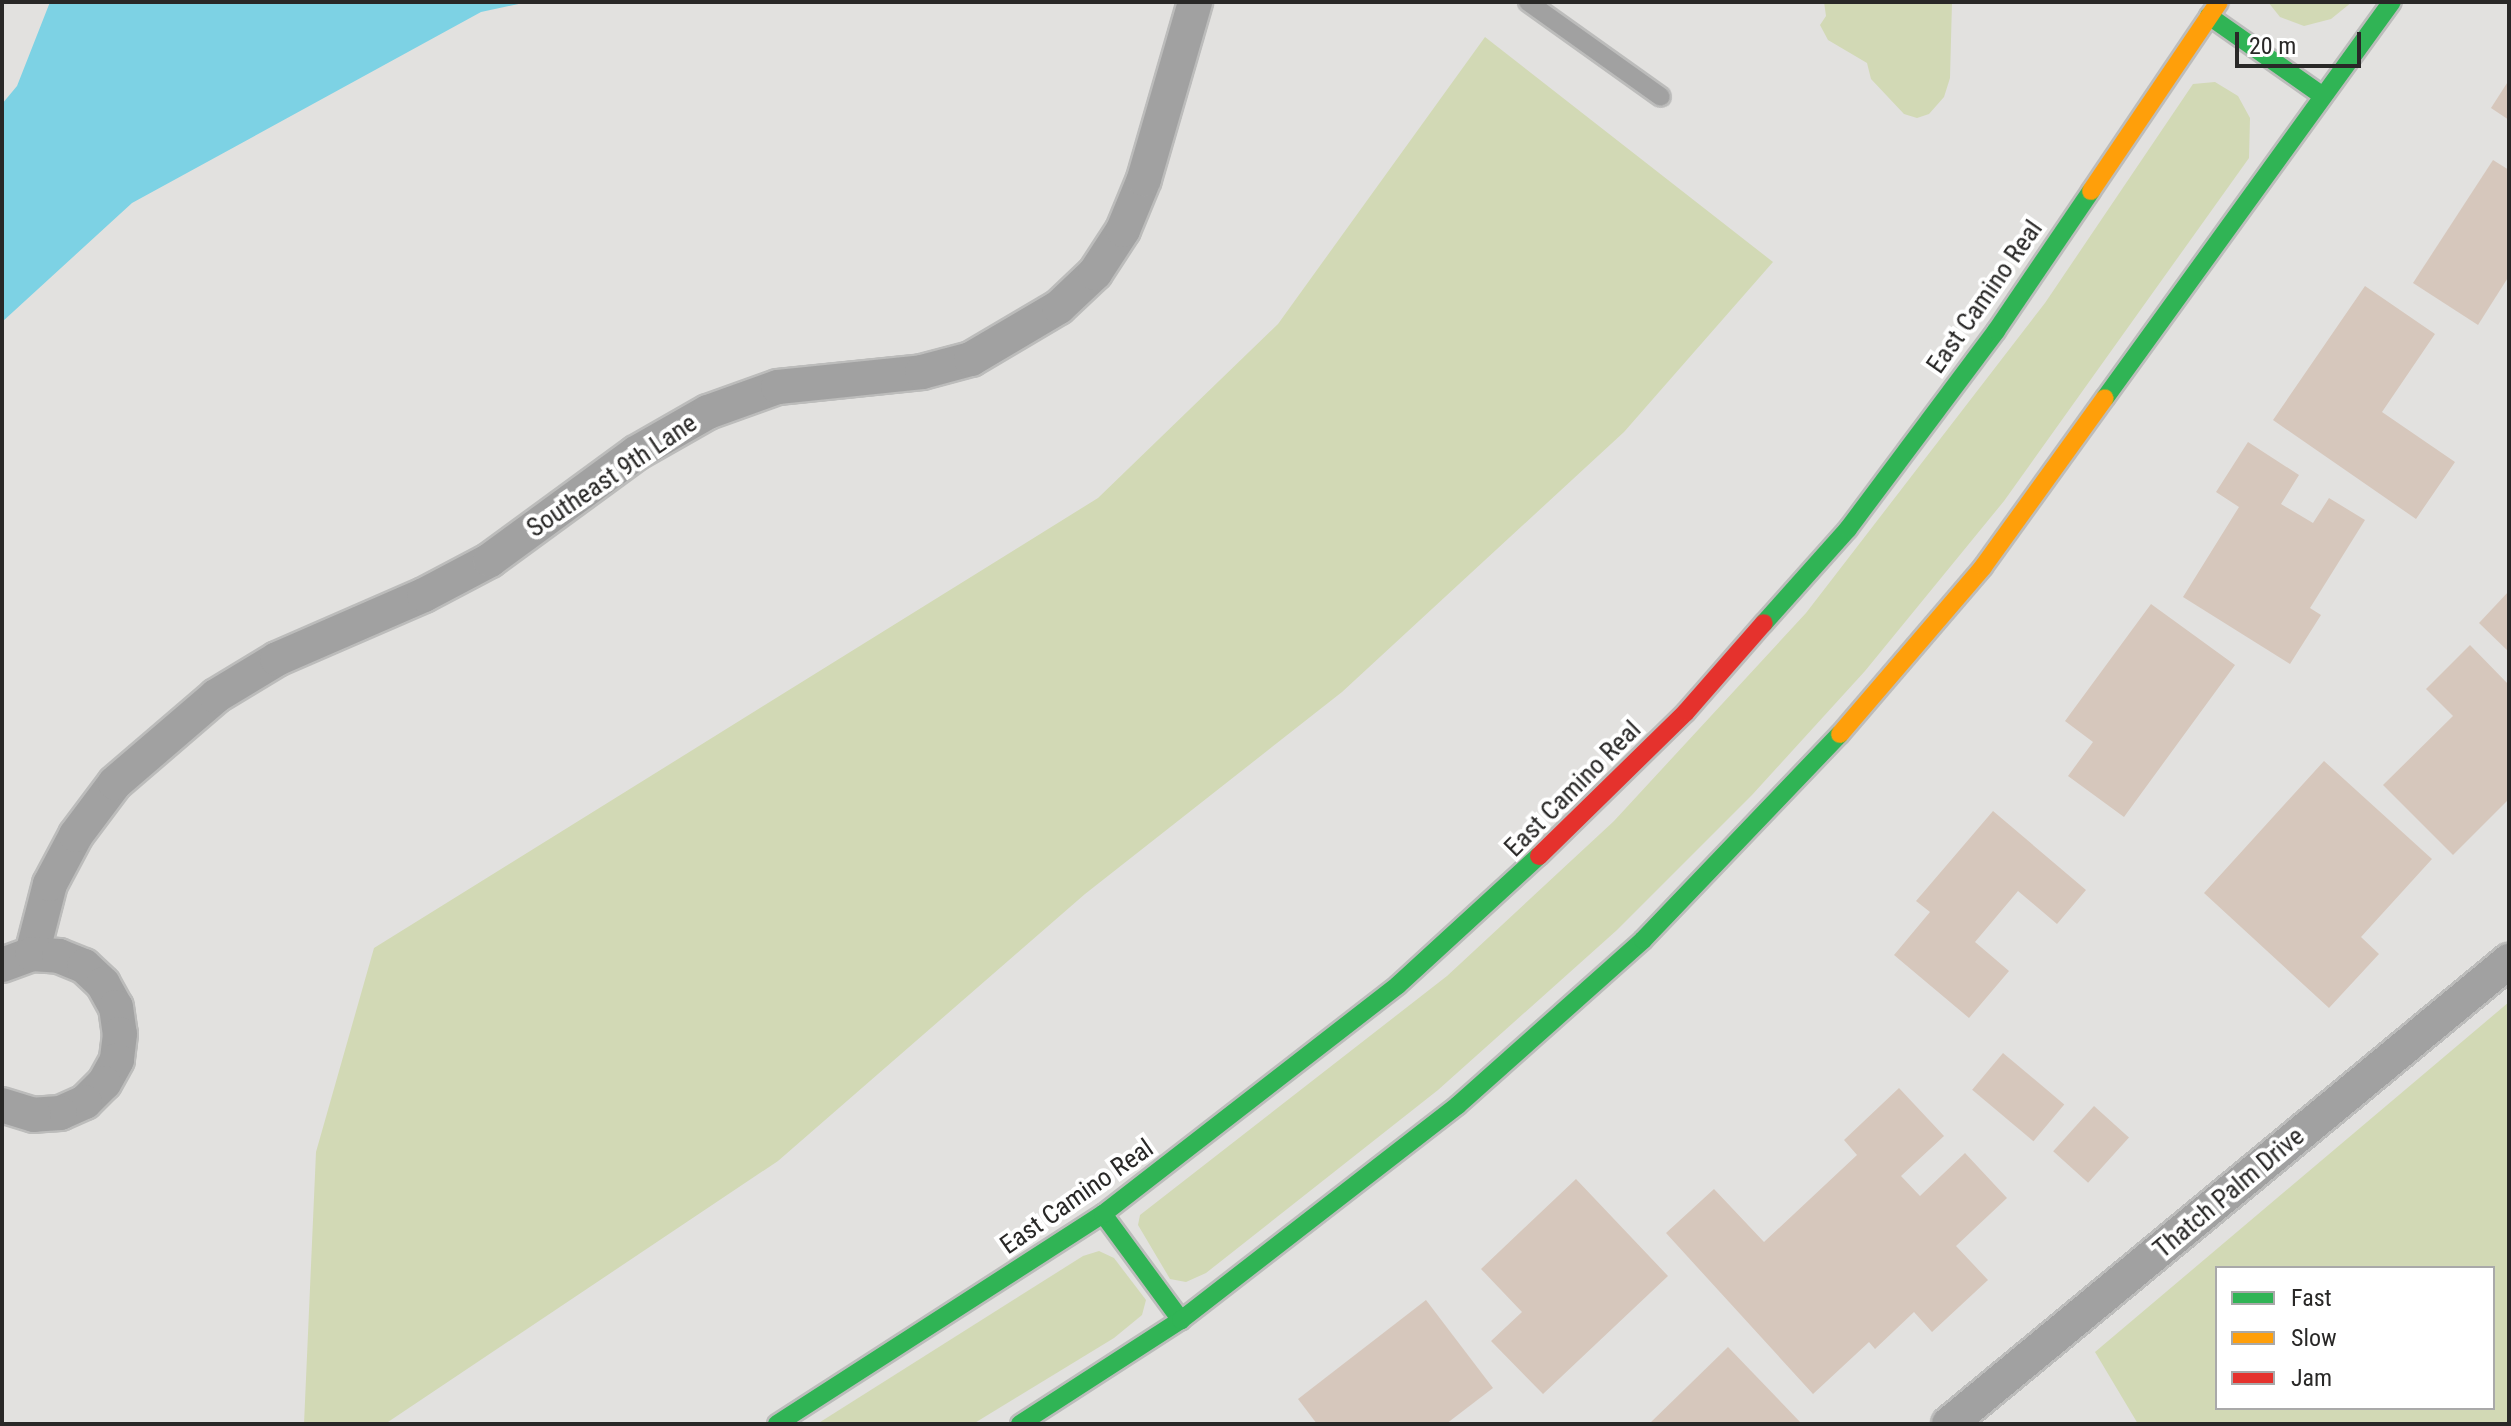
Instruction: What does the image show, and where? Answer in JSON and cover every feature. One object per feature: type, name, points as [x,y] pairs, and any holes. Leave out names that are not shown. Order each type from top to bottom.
[{"type":"street","name":"Southeast 9th Lane","points":[[17,960],[50,884],[76,835],[115,783],[216,696],[277,659],[424,595],[490,560],[636,453],[708,412],[778,387],[922,372],[971,359],[1059,307],[1095,273],[1123,230],[1144,179],[1195,2]]},
{"type":"street","points":[[1020,1424],[1181,1320],[1371,1177],[1550,1027],[1796,786],[1983,567],[2392,2]]},
{"type":"street","points":[[2206,7],[2323,96]]},
{"type":"street","name":"East Camino Real","points":[[777,1424],[1103,1214],[1284,1077],[1496,901],[1686,712],[1848,529],[1996,331],[2206,7]]},
{"type":"street","points":[[2,1105],[34,1115],[60,1113],[85,1102],[104,1083],[117,1060],[120,1034],[116,1007],[103,984],[84,966],[59,956],[17,960]]},
{"type":"street","name":"Thatch Palm Drive","points":[[1949,1424],[2509,961]]},
{"type":"street","points":[[1103,1214],[1181,1320]]},
{"type":"lane","points":[[1528,2],[1661,97]]},
{"type":"green space","points":[[1824,2],[1952,2],[1950,78],[1944,97],[1929,114],[1917,118],[1904,114],[1871,79],[1867,63],[1828,40],[1820,25],[1826,16]]},
{"type":"green space","points":[[2268,2],[2352,2],[2331,19],[2304,26],[2280,17]]},
{"type":"green space","points":[[1485,37],[1773,262],[1624,432],[1342,692],[1085,894],[778,1161],[385,1424],[304,1424],[316,1152],[374,948],[1098,498],[1278,324]]},
{"type":"green space","points":[[2215,82],[2238,96],[2250,118],[2249,158],[2004,501],[1865,671],[1752,795],[1617,930],[1438,1090],[1206,1273],[1186,1282],[1170,1279],[1138,1225],[1140,1215],[1447,976],[1614,821],[1806,613],[2045,303],[2193,84]]},
{"type":"green space","points":[[2509,1002],[2509,1424],[2138,1424],[2095,1352]]},
{"type":"green space","points":[[1099,1251],[1114,1258],[1146,1300],[1142,1315],[1114,1338],[973,1424],[817,1424],[1083,1256]]},
{"type":"water","points":[[50,2],[528,2],[481,12],[132,203],[2,322],[2,104],[17,86]]},
{"type":"building","points":[[2509,80],[2509,120],[2491,108]]},
{"type":"building","points":[[2493,160],[2509,170],[2509,276],[2478,325],[2413,283]]},
{"type":"building","points":[[2365,286],[2435,334],[2382,412],[2455,462],[2416,519],[2273,420]]},
{"type":"building","points":[[2248,442],[2299,475],[2281,504],[2313,523],[2329,498],[2365,520],[2310,608],[2321,615],[2290,664],[2183,597],[2239,507],[2216,492]]},
{"type":"building","points":[[2509,591],[2509,652],[2479,623]]},
{"type":"building","points":[[2151,604],[2235,665],[2124,817],[2068,776],[2093,742],[2065,721]]},
{"type":"building","points":[[2470,645],[2509,685],[2509,799],[2453,855],[2383,785],[2453,716],[2426,689]]},
{"type":"building","points":[[2324,761],[2432,859],[2361,937],[2379,954],[2329,1008],[2204,893]]},
{"type":"building","points":[[1993,811],[2086,890],[2057,924],[2018,891],[1975,942],[2009,971],[1969,1018],[1894,955],[1930,912],[1916,901]]},
{"type":"building","points":[[2003,1053],[2064,1104],[2033,1141],[1972,1090]]},
{"type":"building","points":[[1899,1088],[1944,1136],[1901,1176],[1920,1196],[1965,1153],[2007,1198],[1956,1246],[1988,1280],[1932,1332],[1914,1312],[1875,1349],[1869,1342],[1813,1394],[1666,1233],[1714,1189],[1764,1242],[1857,1155],[1844,1140]]},
{"type":"building","points":[[2094,1106],[2129,1137],[2088,1183],[2053,1151]]},
{"type":"building","points":[[1576,1179],[1668,1276],[1543,1394],[1491,1341],[1522,1312],[1481,1269]]},
{"type":"building","points":[[1426,1300],[1493,1388],[1446,1424],[1317,1424],[1298,1399]]},
{"type":"building","points":[[1728,1347],[1802,1424],[1649,1424]]},
{"type":"traffic: fast","points":[[2105,398],[2392,2]]},
{"type":"traffic: fast","points":[[2209,16],[2323,96]]},
{"type":"traffic: fast","points":[[1764,623],[1848,529],[1996,331],[2091,191]]},
{"type":"traffic: fast","points":[[1020,1424],[1181,1320],[1458,1105],[1643,940],[1840,734]]},
{"type":"traffic: fast","points":[[777,1424],[1103,1214],[1398,985],[1539,856]]},
{"type":"traffic: fast","points":[[1103,1214],[1181,1320]]},
{"type":"traffic: slow","points":[[2091,191],[2219,2]]},
{"type":"traffic: slow","points":[[1840,734],[1983,567],[2105,398]]},
{"type":"traffic: jam","points":[[1539,856],[1686,712],[1764,623]]}]
